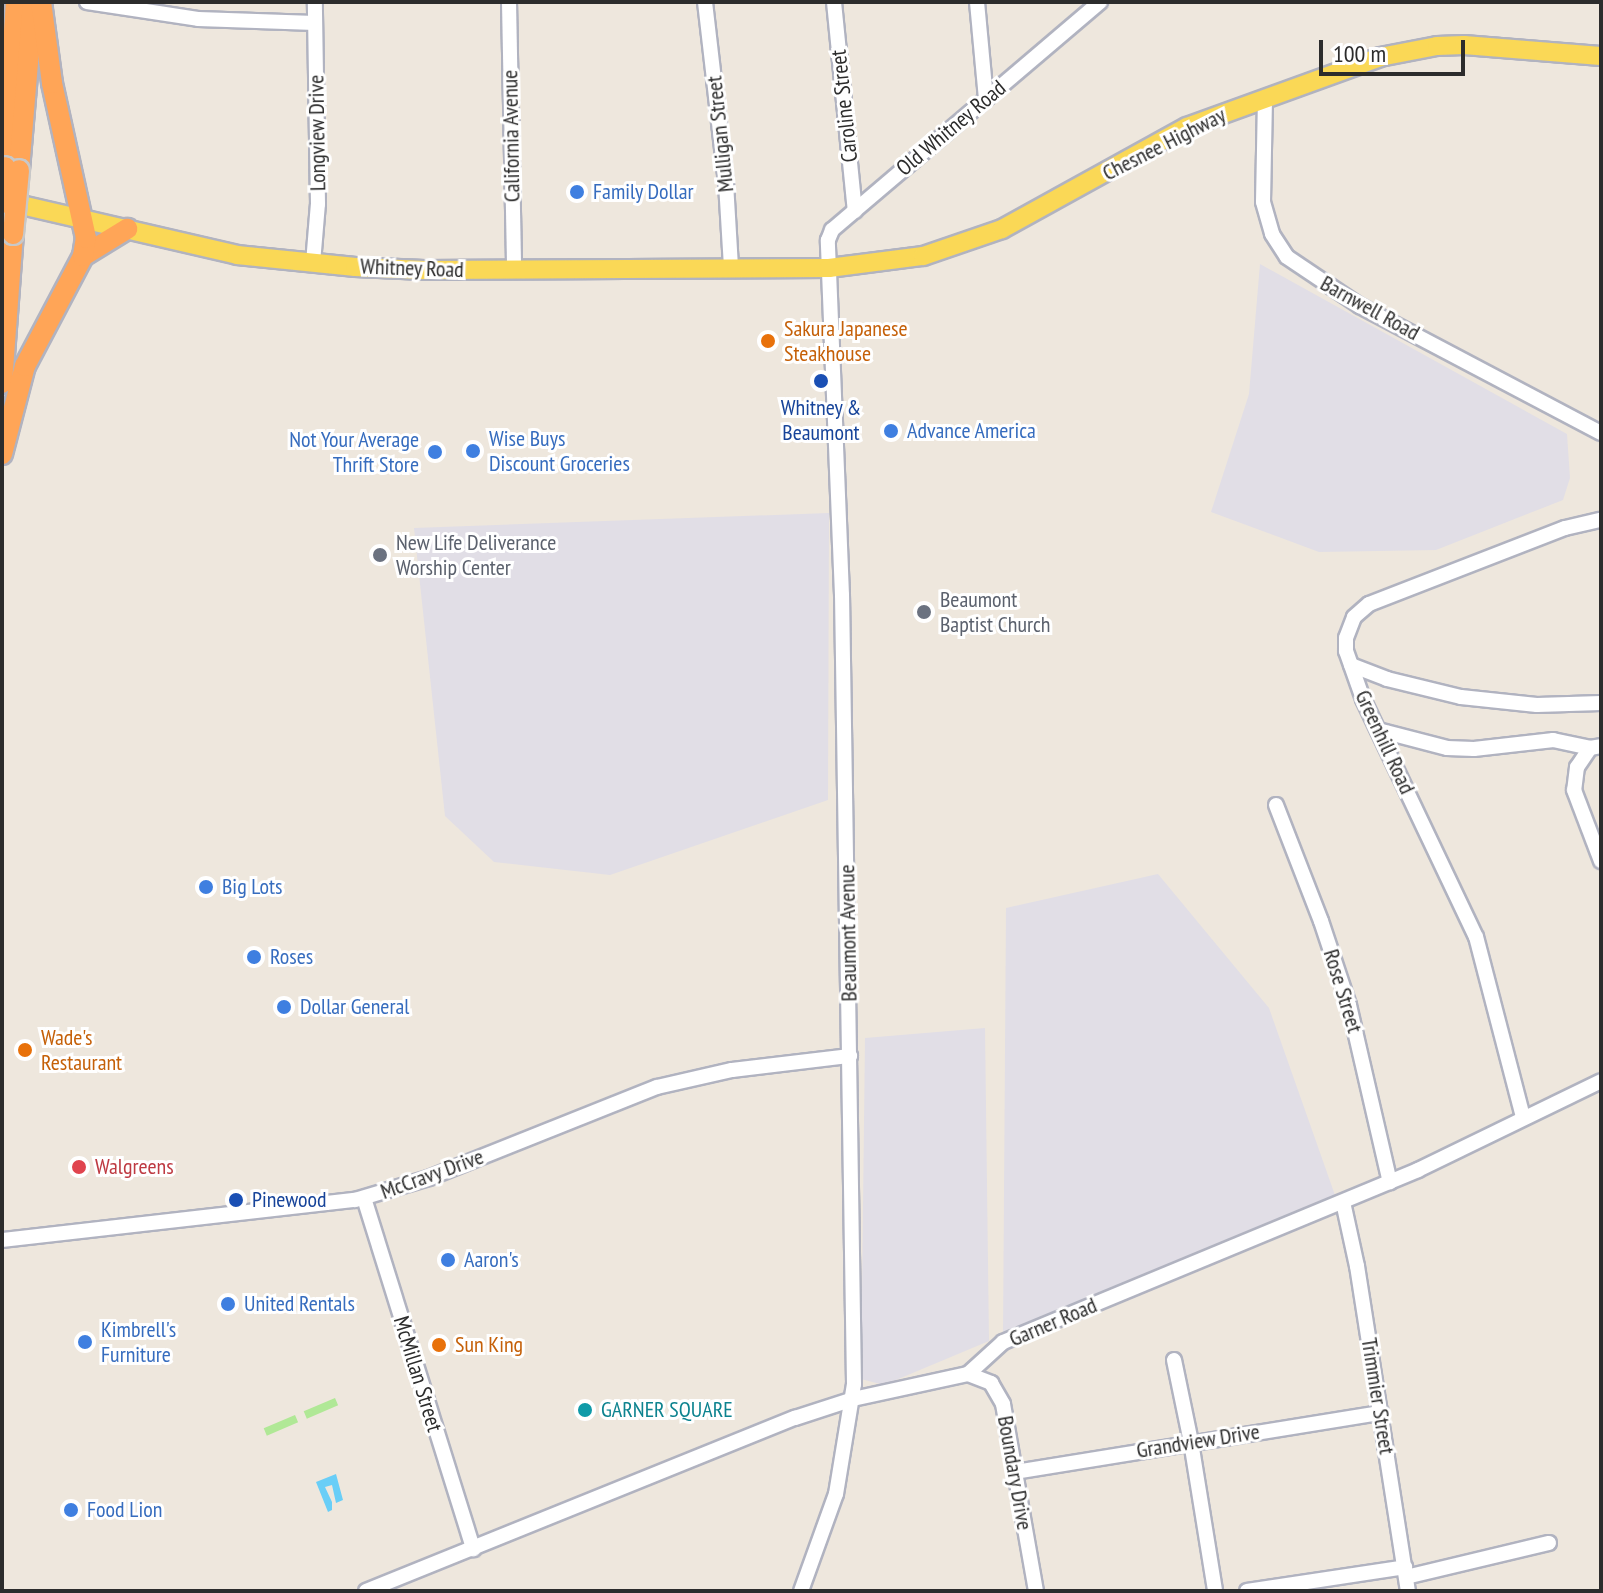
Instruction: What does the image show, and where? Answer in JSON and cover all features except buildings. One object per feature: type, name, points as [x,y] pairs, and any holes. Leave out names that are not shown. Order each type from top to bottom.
[{"type":"highway","points":[[2,383],[13,234],[16,2]]},
{"type":"highway","points":[[2,201],[12,168],[34,2]]},
{"type":"highway","points":[[2,454],[25,366],[83,256],[86,238],[52,83],[41,2]]},
{"type":"highway","points":[[83,256],[127,229]]},
{"type":"main road","name":"Chesnee Highway","points":[[829,268],[923,256],[1002,229],[1187,127],[1356,64],[1437,46],[1494,46],[1601,56]]},
{"type":"main road","name":"Whitney Road","points":[[2,201],[237,255],[313,263],[424,270],[731,266],[829,268]]},
{"type":"street","points":[[87,2],[198,19],[315,23]]},
{"type":"street","name":"Longview Drive","points":[[313,263],[318,204],[315,2]]},
{"type":"street","name":"California Avenue","points":[[509,2],[514,270]]},
{"type":"street","name":"Mulligan Street","points":[[705,2],[726,183],[731,266]]},
{"type":"street","name":"Caroline Street","points":[[834,2],[855,211]]},
{"type":"street","points":[[977,2],[986,99]]},
{"type":"street","name":"Old Whitney Road","points":[[829,268],[827,250],[832,230],[1100,2]]},
{"type":"street","name":"Barnwell Road","points":[[1265,98],[1263,202],[1272,234],[1287,257],[1360,306],[1601,433]]},
{"type":"street","name":"Beaumont Avenue","points":[[801,1591],[836,1494],[853,1399],[855,1261],[842,595],[829,268]]},
{"type":"street","name":"Greenhill Road","points":[[1523,1117],[1476,937],[1378,730],[1351,665],[1346,644],[1349,628],[1369,604],[1565,528],[1601,520]]},
{"type":"street","points":[[1351,665],[1424,690],[1461,697],[1537,705],[1601,703]]},
{"type":"street","points":[[1378,730],[1447,748],[1474,749],[1553,740],[1596,747]]},
{"type":"street","points":[[1596,747],[1577,767],[1574,790],[1601,861]]},
{"type":"street","name":"Rose Street","points":[[1276,805],[1321,921],[1349,1005],[1390,1182]]},
{"type":"street","name":"McCravy Drive","points":[[2,1240],[311,1207],[364,1198],[440,1173],[657,1087],[732,1070],[850,1056]]},
{"type":"street","name":"Garner Road","points":[[968,1374],[1003,1342],[1390,1182],[1601,1081]]},
{"type":"street","name":"McMillan Street","points":[[364,1198],[473,1549]]},
{"type":"street","name":"Trimmier Street","points":[[1343,1202],[1381,1413],[1406,1578]]},
{"type":"street","points":[[1174,1360],[1191,1442],[1215,1591]]},
{"type":"street","points":[[366,1591],[795,1418],[853,1399],[968,1374]]},
{"type":"street","name":"Boundary Drive","points":[[968,1374],[991,1383],[1001,1397],[1036,1591]]},
{"type":"street","name":"Grandview Drive","points":[[1015,1472],[1381,1413]]},
{"type":"street","points":[[1247,1591],[1406,1578],[1549,1543]]},
{"type":"shaded area","points":[[1260,264],[1567,434],[1570,478],[1563,500],[1436,550],[1319,552],[1211,512],[1249,394]]},
{"type":"shaded area","points":[[829,513],[828,800],[610,875],[494,862],[445,816],[414,528]]},
{"type":"shaded area","points":[[1158,874],[1269,1008],[1336,1198],[1003,1337],[1006,908]]},
{"type":"shaded area","points":[[985,1028],[989,1341],[884,1385],[861,1379],[865,1038]]},
{"type":"green space","points":[[335,1398],[338,1405],[307,1419],[304,1411]]},
{"type":"green space","points":[[295,1415],[298,1422],[267,1436],[264,1428]]},
{"type":"water","points":[[336,1474],[343,1500],[336,1503],[332,1485],[325,1487],[332,1502],[332,1510],[328,1512],[316,1482]]},
{"type":"place","name":"Family Dollar","points":[[577,192]]},
{"type":"place","name":"Sakura Japanese Steakhouse","points":[[768,341]]},
{"type":"place","name":"Whitney & Beaumont","points":[[821,381]]},
{"type":"place","name":"Advance America","points":[[891,431]]},
{"type":"place","name":"Wise Buys Discount Groceries","points":[[473,451]]},
{"type":"place","name":"Not Your Average Thrift Store","points":[[435,452]]},
{"type":"place","name":"New Life Deliverance Worship Center","points":[[380,555]]},
{"type":"place","name":"Beaumont Baptist Church","points":[[924,612]]},
{"type":"place","name":"Big Lots","points":[[206,887]]},
{"type":"place","name":"Roses","points":[[254,957]]},
{"type":"place","name":"Dollar General","points":[[284,1007]]},
{"type":"place","name":"Wade's Restaurant","points":[[25,1050]]},
{"type":"place","name":"Walgreens","points":[[79,1167]]},
{"type":"place","name":"Pinewood","points":[[236,1200]]},
{"type":"place","name":"Aaron's","points":[[448,1260]]},
{"type":"place","name":"United Rentals","points":[[228,1304]]},
{"type":"place","name":"Kimbrell's Furniture","points":[[85,1342]]},
{"type":"place","name":"Sun King","points":[[439,1345]]},
{"type":"place","name":"GARNER SQUARE","points":[[585,1410]]},
{"type":"place","name":"Food Lion","points":[[71,1510]]}]
